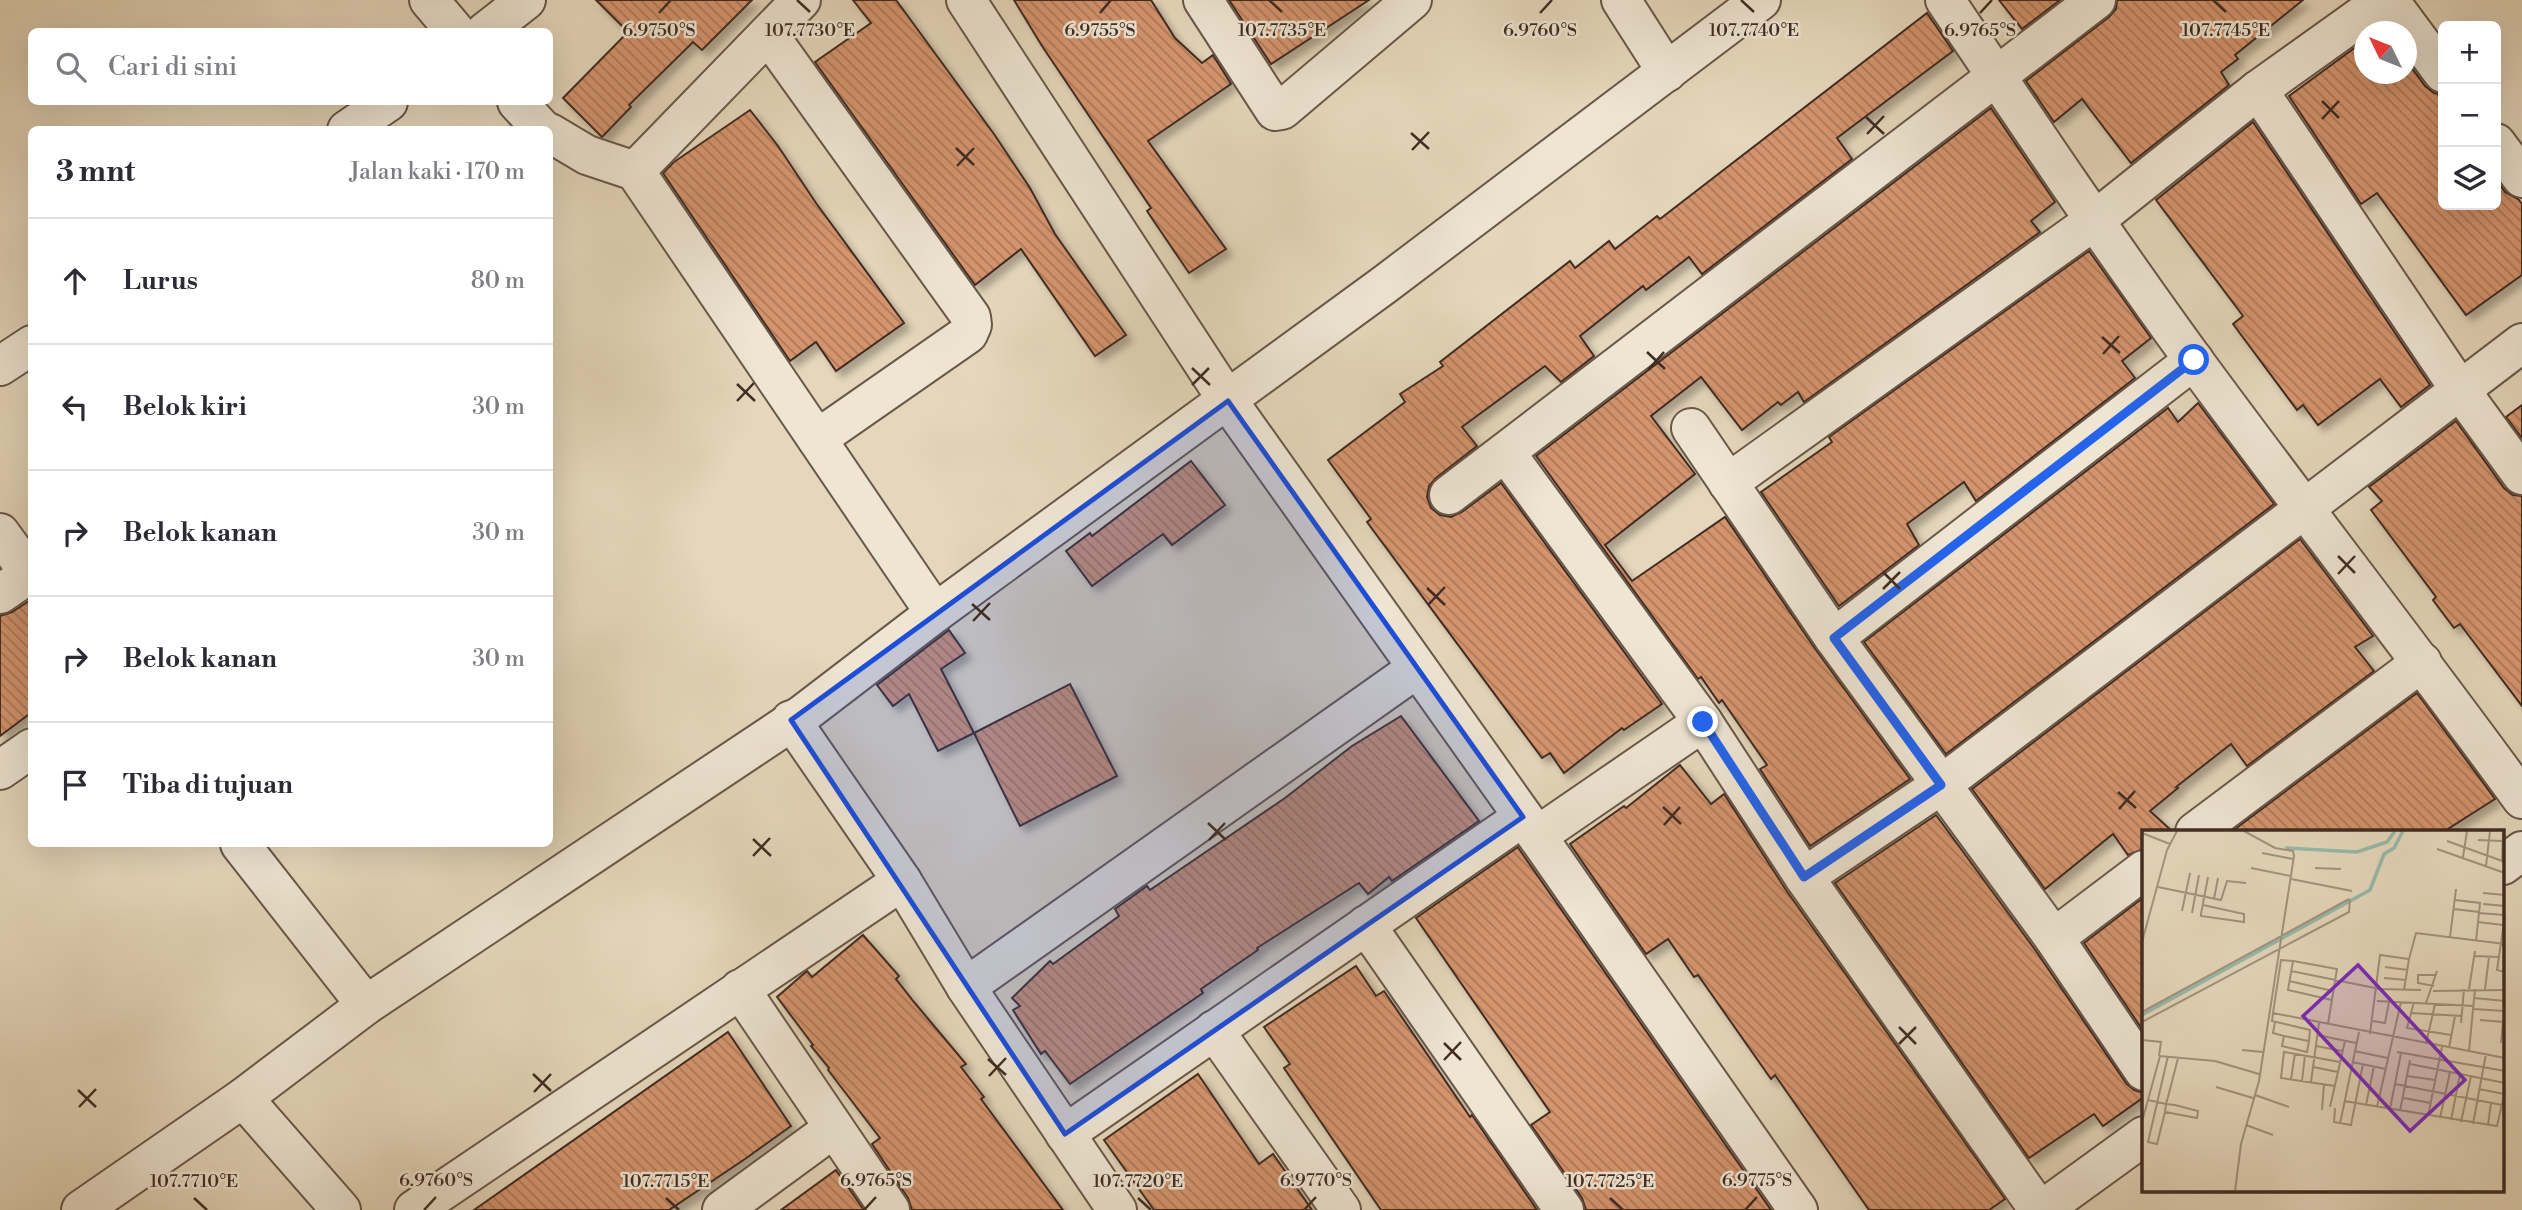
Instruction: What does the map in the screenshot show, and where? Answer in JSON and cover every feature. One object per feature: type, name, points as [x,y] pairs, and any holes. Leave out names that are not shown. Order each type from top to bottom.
[{"type":"street","points":[[429,0],[453,28]]},
{"type":"street","points":[[490,28],[526,0]]},
{"type":"street","points":[[635,172],[801,0]]},
{"type":"street","points":[[966,0],[1228,401],[1798,1210]]},
{"type":"street","points":[[1203,0],[1275,111],[1282,110],[1412,0]]},
{"type":"street","points":[[1621,0],[1667,72]]},
{"type":"street","points":[[81,1210],[243,1098],[366,1005],[791,720],[1228,401],[1761,0]]},
{"type":"street","points":[[1945,0],[2194,360],[2522,799]]},
{"type":"street","points":[[1449,495],[2096,0]]},
{"type":"street","points":[[1728,483],[2095,220],[2258,90],[2386,0],[2438,67]]},
{"type":"street","points":[[768,34],[971,317],[972,325],[968,334],[817,439]]},
{"type":"street","points":[[2258,90],[2460,390],[2522,475]]},
{"type":"street","points":[[353,126],[384,105]]},
{"type":"street","points":[[520,105],[539,126]]},
{"type":"street","points":[[553,136],[587,155],[635,172],[935,614]]},
{"type":"street","points":[[2499,147],[2522,178]]},
{"type":"street","points":[[1804,877],[1941,785],[2522,343]]},
{"type":"street","points":[[0,366],[28,348]]},
{"type":"street","points":[[1834,638],[2194,360]]},
{"type":"street","points":[[1691,428],[1834,638],[2053,937],[2142,1068]]},
{"type":"street","points":[[1506,453],[1703,722],[1804,877],[2041,1210],[2142,1137]]},
{"type":"street","points":[[0,533],[20,581]]},
{"type":"street","points":[[2198,830],[2422,662]]},
{"type":"street","points":[[966,987],[1416,669]]},
{"type":"street","points":[[791,720],[902,881],[966,987],[1117,1210]]},
{"type":"street","points":[[1065,1134],[1366,925],[1703,722]]},
{"type":"street","points":[[0,770],[28,751]]},
{"type":"street","points":[[242,847],[366,1005]]},
{"type":"street","points":[[2504,864],[2522,851]]},
{"type":"street","points":[[2053,937],[2142,871]]},
{"type":"street","points":[[414,1210],[902,881]]},
{"type":"street","points":[[1366,925],[1564,1210]]},
{"type":"street","points":[[740,989],[890,1210]]},
{"type":"street","points":[[1214,1030],[1341,1210]]},
{"type":"street","points":[[243,1098],[341,1210]]},
{"type":"street","points":[[722,1210],[834,1128]]},
{"type":"highlighted area","points":[[1228,401],[1523,817],[1065,1134],[791,720]]},
{"type":"building","points":[[596,0],[752,0],[702,50],[693,42],[629,105],[631,107],[602,137],[563,98],[628,32]]},
{"type":"building","points":[[853,0],[896,0],[994,134],[1030,188],[1055,234],[1126,335],[1095,356],[1021,249],[975,285],[815,62],[871,23]]},
{"type":"building","points":[[1014,0],[1151,0],[1175,38],[1202,63],[1213,55],[1231,84],[1148,141],[1226,249],[1189,273],[1147,211],[1151,208]]},
{"type":"building","points":[[1229,0],[1369,0],[1271,64]]},
{"type":"building","points":[[1999,0],[2060,0],[2022,29]]},
{"type":"building","points":[[2117,0],[2303,0],[2235,55],[2238,59],[2221,72],[2229,85],[2131,163],[2082,99],[2054,122],[2026,81],[2109,17],[2116,9]]},
{"type":"building","points":[[1927,13],[1953,51],[1837,138],[1852,159],[1702,274],[1689,257],[1646,290],[1643,286],[1580,336],[1594,356],[1561,382],[1545,366],[1462,427],[1477,446],[1429,486],[1427,497],[1431,508],[1440,515],[1451,517],[1501,483],[1662,704],[1624,730],[1622,728],[1564,773],[1550,753],[1542,758],[1367,522],[1371,519],[1328,460],[1405,402],[1400,394],[1443,366],[1440,362],[1570,261],[1575,268],[1609,241],[1615,249],[1657,216],[1660,219]]},
{"type":"building","points":[[2354,48],[2354,84],[2417,84],[2417,75],[2425,86],[2438,94],[2438,210],[2501,210],[2501,186],[2505,192],[2518,199],[2522,204],[2522,275],[2466,315],[2377,193],[2361,204],[2289,96]]},
{"type":"building","points":[[1991,108],[2055,202],[2031,221],[2040,232],[1804,402],[1798,392],[1781,405],[1778,402],[1742,430],[1701,377],[1651,416],[1695,474],[1605,545],[1632,581],[1725,517],[1816,650],[1910,779],[1810,846],[1760,769],[1767,765],[1722,700],[1719,703],[1701,677],[1698,679],[1536,456]]},
{"type":"building","points":[[750,110],[904,323],[836,371],[816,342],[790,361],[663,173],[674,162]]},
{"type":"building","points":[[2253,122],[2430,385],[2401,407],[2380,379],[2318,425],[2303,405],[2297,410],[2233,324],[2243,316],[2156,200]]},
{"type":"building","points":[[2089,251],[2151,338],[2122,361],[2135,378],[1976,501],[1964,482],[1907,524],[1919,545],[1839,606],[1761,492],[1832,442],[1829,437]]},
{"type":"building","points":[[2198,403],[2274,504],[1946,754],[1864,642],[2168,408],[2178,422]]},
{"type":"building","points":[[2522,405],[2522,438],[2506,417]]},
{"type":"building","points":[[2456,421],[2504,488],[2513,495],[2522,496],[2522,706],[2460,624],[2454,628],[2433,600],[2436,597],[2371,510],[2382,501],[2369,487]]},
{"type":"building","points":[[1191,461],[1225,505],[1172,545],[1163,534],[1092,586],[1066,551],[1090,533],[1092,536]]},
{"type":"building","points":[[2300,539],[2373,636],[2355,647],[2374,671],[2247,766],[2231,744],[2150,811],[2171,830],[2142,830],[2142,850],[2128,855],[2113,834],[2045,889],[1972,789]]},
{"type":"building","points":[[28,602],[28,715],[0,736],[0,616]]},
{"type":"building","points":[[949,630],[965,653],[941,669],[974,733],[938,751],[909,694],[893,706],[877,685]]},
{"type":"building","points":[[1070,684],[1117,776],[1020,826],[974,733]]},
{"type":"building","points":[[2417,693],[2495,799],[2446,830],[2234,830]]},
{"type":"building","points":[[1401,716],[1479,821],[1392,881],[1389,877],[1368,894],[1359,883],[1257,948],[1258,950],[1201,989],[1203,993],[1070,1084],[1045,1051],[1041,1054],[1013,1010],[1020,1006],[1012,998],[1050,961],[1053,964],[1119,916],[1115,909],[1147,886],[1150,890],[1285,798],[1352,746]]},
{"type":"building","points":[[1680,765],[1711,804],[1724,794],[1786,890],[2005,1199],[1989,1210],[1869,1210],[1775,1075],[1771,1079],[1698,975],[1694,977],[1668,939],[1646,954],[1570,844],[1624,806],[1626,808]]},
{"type":"building","points":[[1936,815],[2036,951],[2126,1083],[2142,1092],[2142,1098],[2103,1126],[2094,1114],[2029,1158],[1835,883]]},
{"type":"building","points":[[1518,847],[1771,1210],[1586,1210],[1582,1198],[1531,1125],[1550,1112],[1416,918]]},
{"type":"building","points":[[2142,899],[2142,1029],[2084,943]]},
{"type":"building","points":[[863,935],[899,976],[896,979],[966,1064],[961,1067],[984,1097],[981,1099],[1063,1210],[912,1210],[908,1198],[872,1144],[880,1138],[777,997],[807,971],[812,977]]},
{"type":"building","points":[[1356,966],[1376,996],[1384,991],[1537,1210],[1381,1210],[1284,1068],[1290,1064],[1264,1027]]},
{"type":"building","points":[[728,1032],[791,1126],[745,1159],[669,1210],[474,1210]]},
{"type":"building","points":[[1198,1074],[1259,1164],[1273,1154],[1312,1210],[1154,1210],[1104,1140]]},
{"type":"building","points":[[836,1170],[864,1210],[781,1210]]},
{"type":"route","points":[[1703,722],[1804,877],[1941,785],[1834,638],[2194,360]]}]
